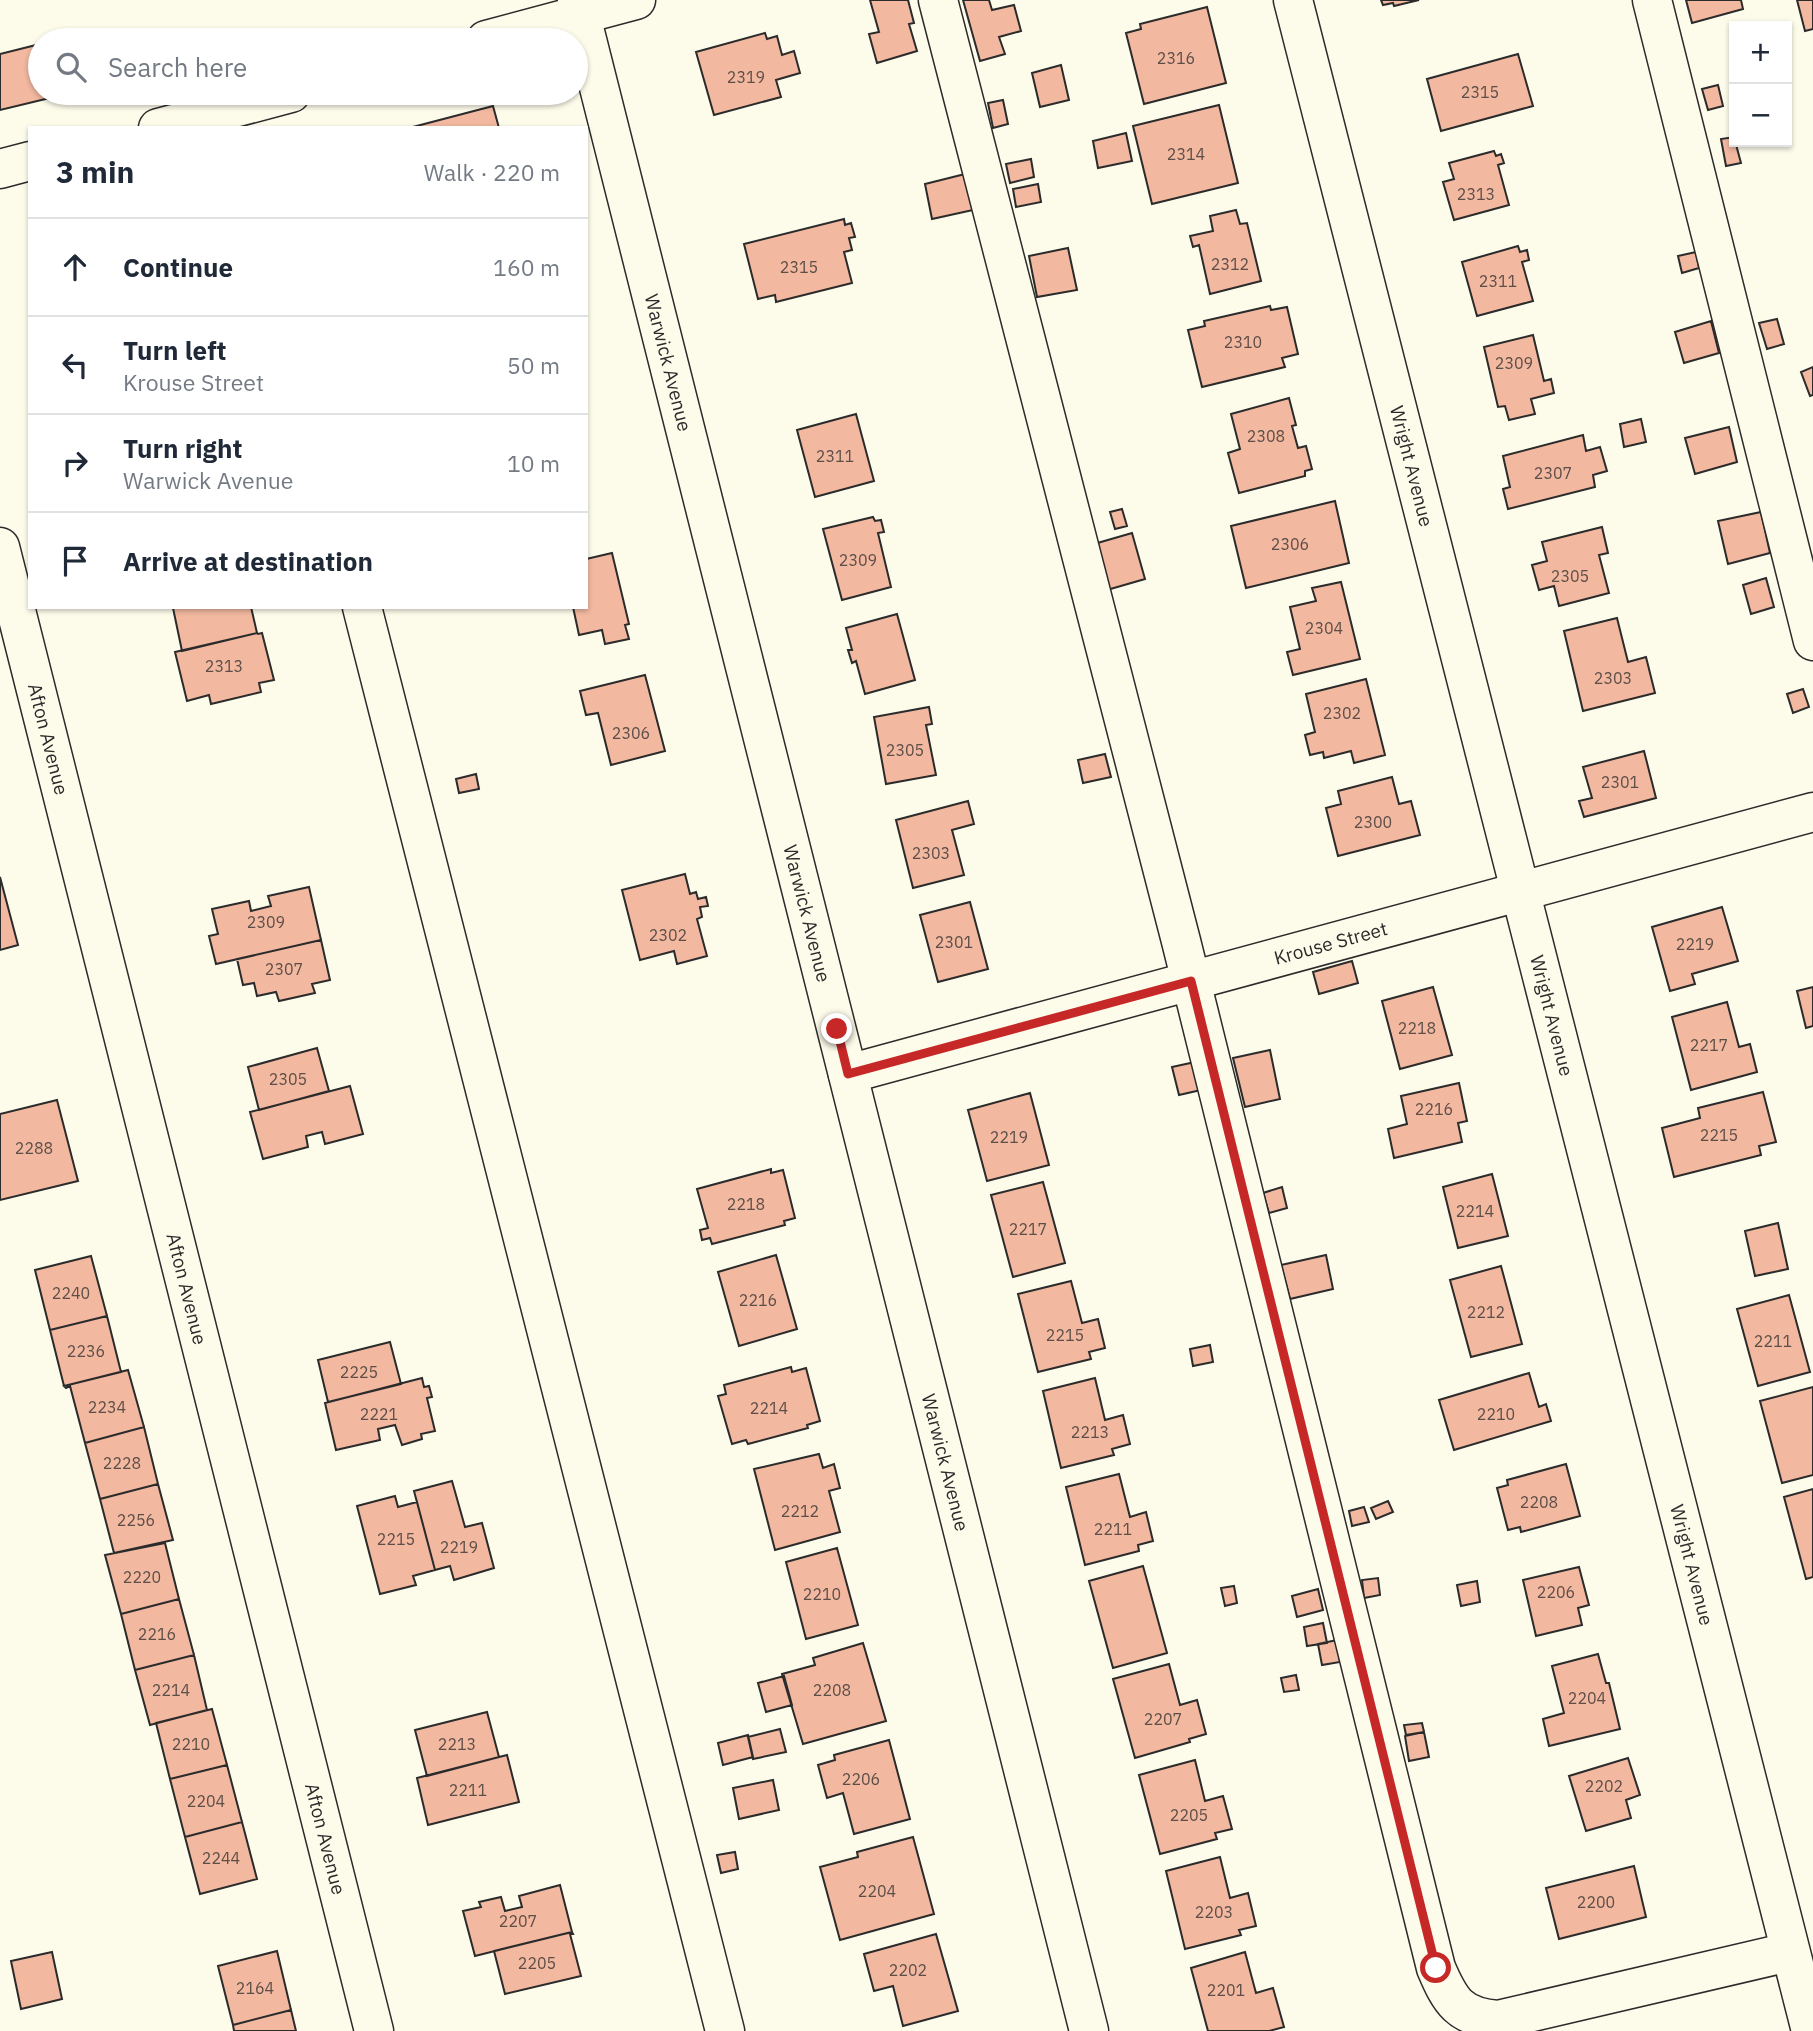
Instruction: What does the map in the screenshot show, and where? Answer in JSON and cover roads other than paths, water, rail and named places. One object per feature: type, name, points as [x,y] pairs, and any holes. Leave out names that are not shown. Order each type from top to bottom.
[{"type":"street","points":[[519,28],[578,7],[636,0]]},
{"type":"street","points":[[939,0],[1191,981],[1436,1968],[1448,1995],[1463,2010],[1481,2018],[1497,2020],[1796,1939]]},
{"type":"street","name":"Wright Avenue","points":[[1293,0],[1521,892],[1796,1939],[1811,2031]]},
{"type":"street","points":[[1652,0],[1813,641]]},
{"type":"street","name":"Warwick Avenue","points":[[578,7],[583,28]]},
{"type":"street","name":"Warwick Avenue","points":[[588,47],[1089,2031]]},
{"type":"street","points":[[175,126],[238,118],[266,105]]},
{"type":"street","points":[[0,169],[28,162]]},
{"type":"street","name":"Afton Avenue","points":[[0,547],[374,2031]]},
{"type":"street","points":[[363,609],[725,2031]]},
{"type":"street","name":"Krouse Street","points":[[848,1074],[1813,812]]}]
